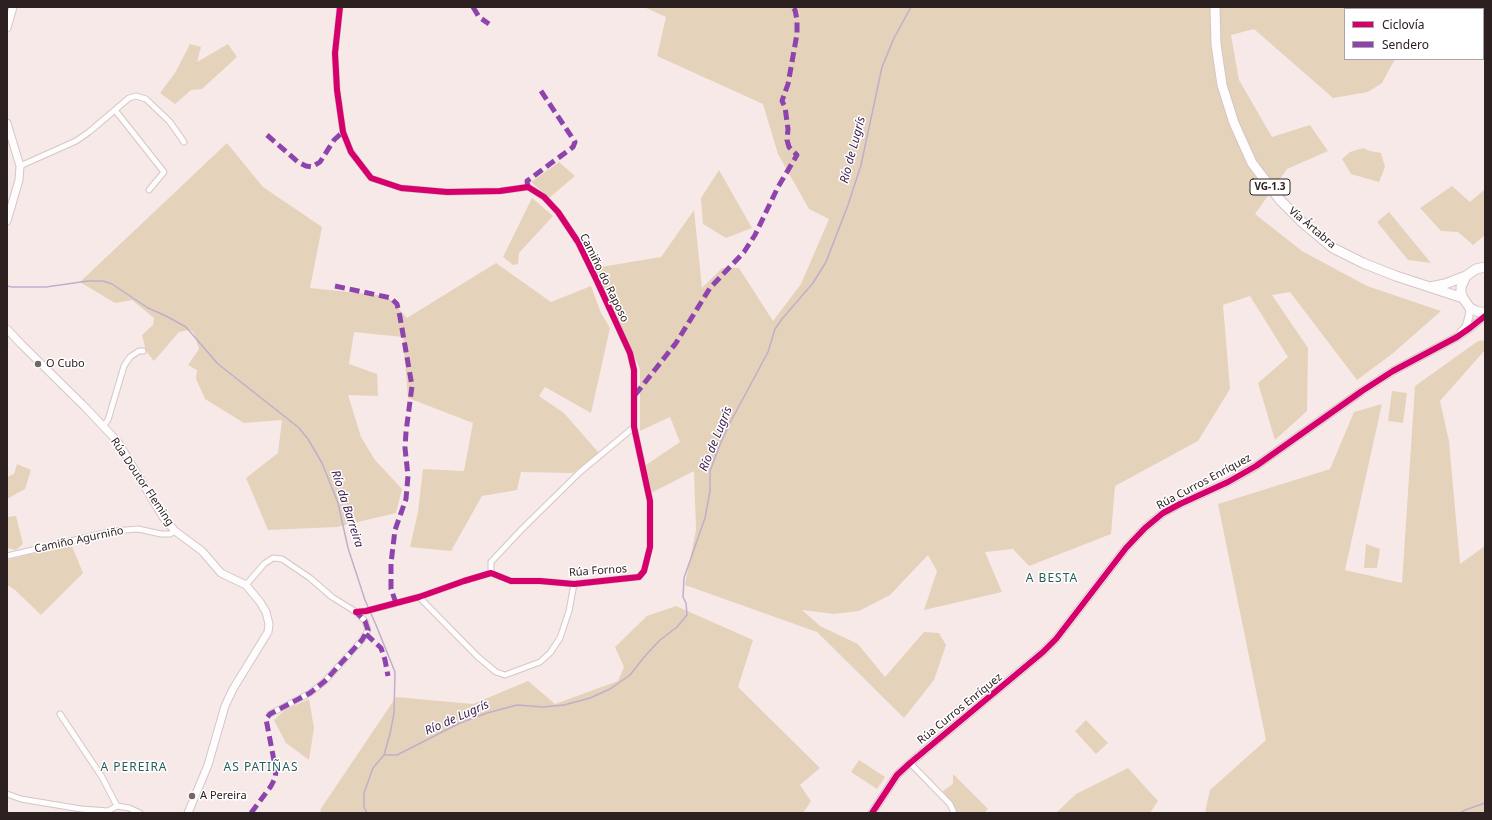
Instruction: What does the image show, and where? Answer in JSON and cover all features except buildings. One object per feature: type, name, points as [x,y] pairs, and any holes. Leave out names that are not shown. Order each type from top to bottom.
[{"type":"highway","name":"Vía Ártabra","points":[[1215,7],[1216,44],[1222,85],[1234,123],[1252,163],[1280,200],[1303,223],[1333,248],[1363,263],[1396,276],[1463,298]]},
{"type":"highway","points":[[1429,287],[1445,284],[1466,276],[1476,269],[1484,266]]},
{"type":"highway","points":[[1466,276],[1461,287],[1463,298],[1470,308],[1476,312],[1485,314]]},
{"type":"street","points":[[7,28],[13,7]]},
{"type":"street","name":"Camiño do Raposo","points":[[340,7],[335,53],[337,90],[342,132],[351,152],[371,178],[401,188],[466,193],[528,187],[544,197],[558,212],[578,242],[599,285],[630,353],[634,370],[635,396]]},
{"type":"street","points":[[20,166],[76,141],[89,132],[129,98],[136,96],[146,99],[170,122],[184,142]]},
{"type":"street","points":[[115,110],[164,172],[149,190]]},
{"type":"street","points":[[7,123],[20,166],[19,180],[7,221]]},
{"type":"street","name":"Rúa Curros Enríquez","points":[[1457,337],[1466,327],[1470,308]]},
{"type":"street","name":"Rúa Curros Enríquez","points":[[872,813],[897,775],[1043,652],[1056,639],[1135,537],[1163,514],[1180,504],[1228,482],[1256,466],[1362,390],[1393,371],[1457,337],[1470,328],[1485,314]]},
{"type":"street","name":"Rúa Doutor Fleming","points":[[8,330],[118,442],[163,517],[175,531],[202,552],[221,573],[246,585],[266,612],[269,624],[268,632],[233,689],[225,706],[208,765],[188,813]]},
{"type":"street","name":"Rúa Doutor Fleming","points":[[103,426],[108,420],[124,366],[130,357],[139,351],[143,351]]},
{"type":"street","name":"Rúa Fornos","points":[[491,573],[511,581],[540,581],[574,584],[639,577],[644,571],[650,547],[650,501],[634,427],[635,396]]},
{"type":"street","points":[[356,612],[366,611],[419,597],[491,573],[491,562],[522,529],[580,472],[634,427]]},
{"type":"street","name":"Camiño Agurniño","points":[[7,556],[113,531],[138,529],[161,534],[170,534],[175,531]]},
{"type":"street","points":[[246,585],[264,564],[273,558],[282,559],[310,578],[332,597],[356,612],[365,622],[368,630],[362,640],[325,681],[310,693],[270,714]]},
{"type":"street","name":"Rúa Fornos","points":[[419,597],[478,657],[496,672],[505,675],[540,662],[550,653],[560,638],[569,611],[574,584]]},
{"type":"street","points":[[60,714],[102,777],[117,806]]},
{"type":"street","points":[[910,763],[950,804],[954,813]]},
{"type":"street","points":[[7,794],[21,799],[96,811],[108,811],[117,806],[129,808],[140,813]]},
{"type":"shaded area","points":[[644,7],[1387,7],[1388,8],[1344,8],[1344,60],[1394,60],[1382,83],[1368,92],[1333,98],[1254,29],[1231,35],[1239,80],[1272,137],[1310,125],[1328,151],[1287,169],[1255,214],[1302,251],[1367,286],[1441,311],[1392,354],[1357,380],[1290,292],[1272,295],[1308,348],[1307,411],[1275,440],[1258,383],[1288,357],[1250,296],[1223,305],[1230,389],[1198,441],[1115,486],[1111,534],[1029,566],[1013,549],[985,552],[1002,592],[924,610],[937,571],[928,555],[890,595],[859,611],[834,614],[802,610],[820,626],[858,644],[885,677],[924,632],[939,633],[946,645],[934,680],[904,718],[817,632],[685,585],[696,530],[694,471],[651,493],[646,465],[680,442],[670,417],[640,431],[640,369],[595,268],[661,257],[694,210],[702,288],[722,268],[739,268],[773,321],[801,284],[829,219],[809,209],[778,154],[763,104],[657,56],[666,17]]},
{"type":"shaded area","points":[[190,44],[201,47],[197,62],[228,44],[237,57],[202,89],[191,90],[175,104],[160,93],[175,73]]},
{"type":"shaded area","points":[[227,143],[263,187],[322,227],[310,288],[387,296],[407,318],[496,263],[551,302],[591,286],[601,313],[610,328],[591,413],[545,387],[539,396],[564,413],[599,453],[573,473],[521,472],[517,490],[482,496],[451,551],[410,547],[418,512],[423,469],[464,471],[473,423],[408,398],[403,337],[354,332],[349,364],[377,374],[378,396],[348,395],[361,437],[375,460],[402,489],[396,513],[337,527],[268,530],[246,478],[278,453],[282,420],[244,423],[205,399],[196,379],[197,370],[188,365],[199,349],[194,333],[190,330],[179,332],[154,361],[146,351],[142,335],[153,325],[154,318],[132,300],[115,303],[80,282]]},
{"type":"shaded area","points":[[1363,148],[1381,153],[1385,167],[1379,182],[1351,174],[1342,159],[1350,152]]},
{"type":"shaded area","points":[[559,162],[575,176],[549,198],[531,182]]},
{"type":"shaded area","points":[[719,170],[752,228],[726,238],[703,224],[701,198]]},
{"type":"shaded area","points":[[1452,186],[1470,202],[1485,189],[1485,235],[1473,245],[1458,232],[1441,231],[1420,208]]},
{"type":"shaded area","points":[[532,198],[553,216],[519,253],[518,264],[513,265],[503,257]]},
{"type":"shaded area","points":[[1389,212],[1431,263],[1408,260],[1377,222]]},
{"type":"shaded area","points":[[1485,340],[1485,350],[1440,401],[1449,441],[1460,564],[1485,546],[1485,813],[1205,813],[1210,790],[1266,740],[1218,504],[1330,469],[1354,412],[1382,404],[1345,570],[1402,583],[1415,386],[1478,341]]},
{"type":"shaded area","points":[[1392,391],[1407,393],[1403,423],[1388,421]]},
{"type":"shaded area","points":[[17,464],[31,470],[25,489],[7,499],[7,477],[14,474]]},
{"type":"shaded area","points":[[16,516],[23,544],[16,550],[7,548],[7,517]]},
{"type":"shaded area","points":[[71,544],[83,573],[41,615],[15,590],[7,585],[7,560]]},
{"type":"shaded area","points":[[1366,544],[1380,549],[1377,568],[1364,568]]},
{"type":"shaded area","points":[[676,606],[753,640],[738,687],[820,768],[800,785],[811,801],[803,813],[322,813],[320,810],[396,697],[473,704],[528,681],[555,704],[618,681],[624,667],[615,647],[647,616]]},
{"type":"shaded area","points":[[309,699],[314,728],[309,760],[286,743],[274,720],[285,710]]},
{"type":"shaded area","points":[[1086,720],[1108,743],[1096,754],[1075,731]]},
{"type":"shaded area","points":[[859,760],[885,777],[877,789],[851,772]]},
{"type":"shaded area","points":[[1128,768],[1158,801],[1150,813],[1056,813],[1076,794]]},
{"type":"shaded area","points":[[953,774],[988,809],[985,813],[957,813],[953,804],[943,791],[953,784]]},
{"type":"waterway","name":"Río de Lugrís","points":[[384,755],[397,755],[460,723],[487,713],[517,705],[543,707],[564,705],[590,698],[610,689],[630,675],[660,640],[677,627],[687,615],[686,603],[683,597],[684,578],[705,518],[710,491],[710,471],[731,421],[768,352],[775,329],[813,283],[826,262],[848,205],[861,165],[882,67],[894,38],[911,7]]},
{"type":"waterway","name":"Río da Barreira","points":[[7,286],[46,287],[88,281],[103,281],[112,284],[148,308],[186,327],[218,364],[298,427],[308,439],[322,463],[338,503],[348,548],[365,600],[395,672],[394,713],[390,734],[384,755],[373,768],[364,793],[364,807],[367,813]]},
{"type":"waterway","points":[[1460,813],[1485,803]]},
{"type":"marked path","points":[[473,7],[479,17],[489,24]]},
{"type":"marked path","points":[[635,395],[676,343],[710,288],[744,252],[755,235],[778,187],[797,155],[789,147],[787,140],[788,129],[785,107],[782,101],[788,84],[797,34],[797,20],[795,10],[792,7]]},
{"type":"marked path","points":[[528,187],[527,181],[573,147],[575,142],[539,88]]},
{"type":"marked path","points":[[267,135],[298,162],[312,167],[320,162],[334,140],[343,132]]},
{"type":"marked path","points":[[335,286],[391,298],[397,304],[400,317],[412,386],[405,448],[408,476],[406,499],[395,530],[391,563],[391,589],[396,603]]},
{"type":"marked path","points":[[251,813],[271,786],[275,778],[276,771],[266,719],[270,714],[310,693],[325,681],[362,640],[368,630],[365,621],[356,612]]},
{"type":"marked path","points":[[366,634],[381,648],[388,676]]},
{"type":"cycle path","points":[[340,7],[335,53],[337,90],[343,132],[351,152],[371,178],[401,188],[447,192],[500,191],[528,187],[544,197],[558,212],[578,242],[630,353],[634,370],[634,427],[650,501],[650,547],[644,571],[639,577],[574,584],[540,581],[511,581],[491,573],[419,597],[366,611],[356,612]]},
{"type":"cycle path","points":[[872,813],[897,775],[1043,652],[1056,639],[1126,548],[1145,528],[1163,513],[1228,482],[1256,466],[1362,391],[1393,371],[1457,337],[1485,316]]},
{"type":"place","name":"O Cubo","points":[[38,364]]},
{"type":"place","name":"A Pereira","points":[[192,796]]},
{"type":"district","name":"A BESTA","points":[[1052,579]]},
{"type":"district","name":"A PEREIRA","points":[[134,768]]},
{"type":"district","name":"AS PATIÑAS","points":[[261,768]]}]
